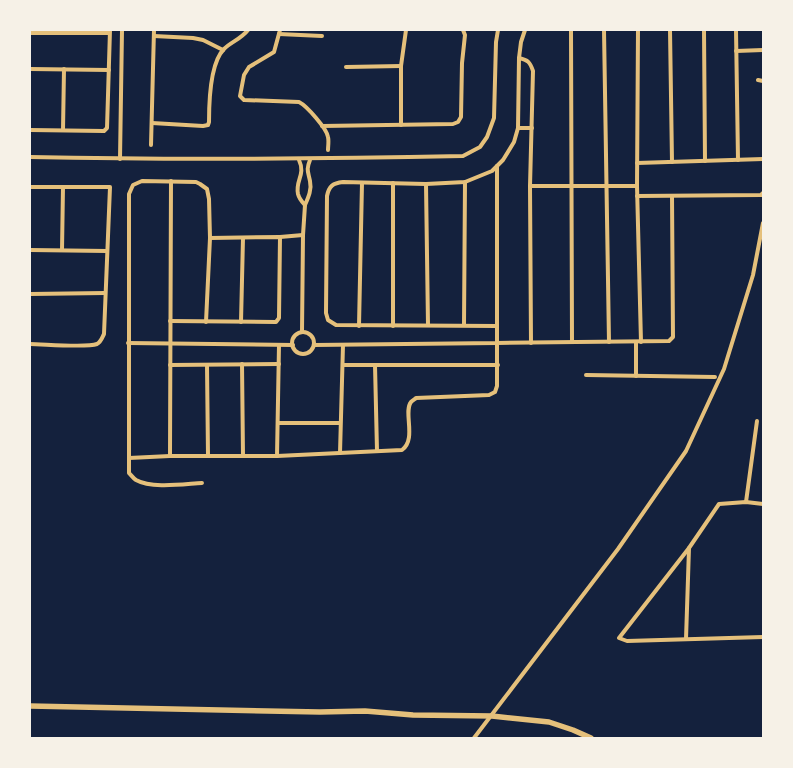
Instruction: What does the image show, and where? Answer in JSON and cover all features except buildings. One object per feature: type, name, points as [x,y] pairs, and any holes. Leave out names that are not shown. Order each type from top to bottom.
[{"type":"main road","points":[[30,706],[320,712],[365,711],[413,715],[492,716],[548,722],[573,730],[590,738]]},
{"type":"street","points":[[120,159],[122,30]]},
{"type":"street","points":[[151,145],[154,30]]},
{"type":"street","points":[[152,123],[208,125],[209,97],[213,74],[218,58],[223,50],[242,37],[248,30]]},
{"type":"street","points":[[401,125],[401,66],[406,30]]},
{"type":"street","points":[[322,126],[453,124],[458,122],[462,117],[462,64],[465,35],[463,30]]},
{"type":"street","points":[[30,157],[310,160],[463,156],[480,147],[487,137],[494,118],[496,42],[498,30]]},
{"type":"street","points":[[497,326],[360,326],[336,325],[328,320],[326,314],[327,196],[330,186],[334,183],[426,184],[465,182],[492,171],[503,160],[514,142],[518,128],[519,58],[525,30]]},
{"type":"street","points":[[571,30],[573,186],[572,342]]},
{"type":"street","points":[[604,30],[608,342]]},
{"type":"street","points":[[636,376],[638,342],[638,30]]},
{"type":"street","points":[[670,30],[672,162]]},
{"type":"street","points":[[704,30],[705,161]]},
{"type":"street","points":[[736,30],[738,160]]},
{"type":"street","points":[[30,33],[110,32],[108,128],[104,131],[30,130]]},
{"type":"street","points":[[322,36],[280,32],[274,52],[249,67],[246,71],[240,96],[241,99],[244,100],[299,102],[304,104],[328,136],[328,150]]},
{"type":"street","points":[[154,36],[203,40],[223,50]]},
{"type":"street","points":[[736,50],[763,50]]},
{"type":"street","points":[[519,58],[526,59],[531,63],[533,71],[530,186],[532,343]]},
{"type":"street","points":[[346,67],[401,66]]},
{"type":"street","points":[[30,69],[109,70]]},
{"type":"street","points":[[63,130],[64,69]]},
{"type":"street","points":[[518,128],[532,128]]},
{"type":"street","points":[[637,163],[763,159]]},
{"type":"street","points":[[299,160],[302,167],[298,189],[299,196],[305,206]]},
{"type":"street","points":[[302,332],[305,206],[310,189],[307,167],[310,160]]},
{"type":"street","points":[[129,458],[170,456],[277,456],[402,450],[406,447],[408,442],[409,408],[411,402],[416,398],[489,395],[495,392],[498,386],[497,165]]},
{"type":"street","points":[[202,483],[161,485],[136,480],[129,473],[129,194],[133,185],[142,181],[196,182],[207,189],[210,199],[210,238],[206,322]]},
{"type":"street","points":[[170,456],[171,181]]},
{"type":"street","points":[[464,326],[465,182]]},
{"type":"street","points":[[360,326],[362,183]]},
{"type":"street","points":[[393,184],[393,326]]},
{"type":"street","points":[[426,184],[428,326]]},
{"type":"street","points":[[530,186],[637,186]]},
{"type":"street","points":[[30,187],[110,187],[104,334],[101,340],[97,344],[84,345],[30,344]]},
{"type":"street","points":[[62,250],[63,187]]},
{"type":"street","points":[[637,196],[761,195],[763,193]]},
{"type":"street","points":[[314,345],[669,341],[673,337],[672,196]]},
{"type":"street","points":[[474,738],[618,549],[686,451],[724,369],[753,275],[763,223]]},
{"type":"street","points":[[210,238],[280,237],[304,235]]},
{"type":"street","points":[[170,321],[276,322],[279,318],[280,237]]},
{"type":"street","points":[[241,322],[243,238]]},
{"type":"street","points":[[30,250],[107,250]]},
{"type":"street","points":[[30,294],[105,293]]},
{"type":"street","points":[[306,332],[311,336],[314,345],[308,353],[302,354],[296,351],[293,341],[296,335],[306,332]]},
{"type":"street","points":[[128,343],[293,345]]},
{"type":"street","points":[[277,456],[279,345]]},
{"type":"street","points":[[340,453],[343,345]]},
{"type":"street","points":[[242,364],[243,456]]},
{"type":"street","points":[[170,365],[279,364]]},
{"type":"street","points":[[207,365],[208,456]]},
{"type":"street","points":[[343,365],[498,365]]},
{"type":"street","points":[[375,365],[376,451]]},
{"type":"street","points":[[586,376],[715,377]]},
{"type":"street","points":[[746,502],[757,421]]},
{"type":"street","points":[[278,423],[340,423]]},
{"type":"street","points":[[763,504],[746,502],[719,504],[689,548],[619,638],[625,641],[763,637]]},
{"type":"street","points":[[686,639],[689,548]]}]
